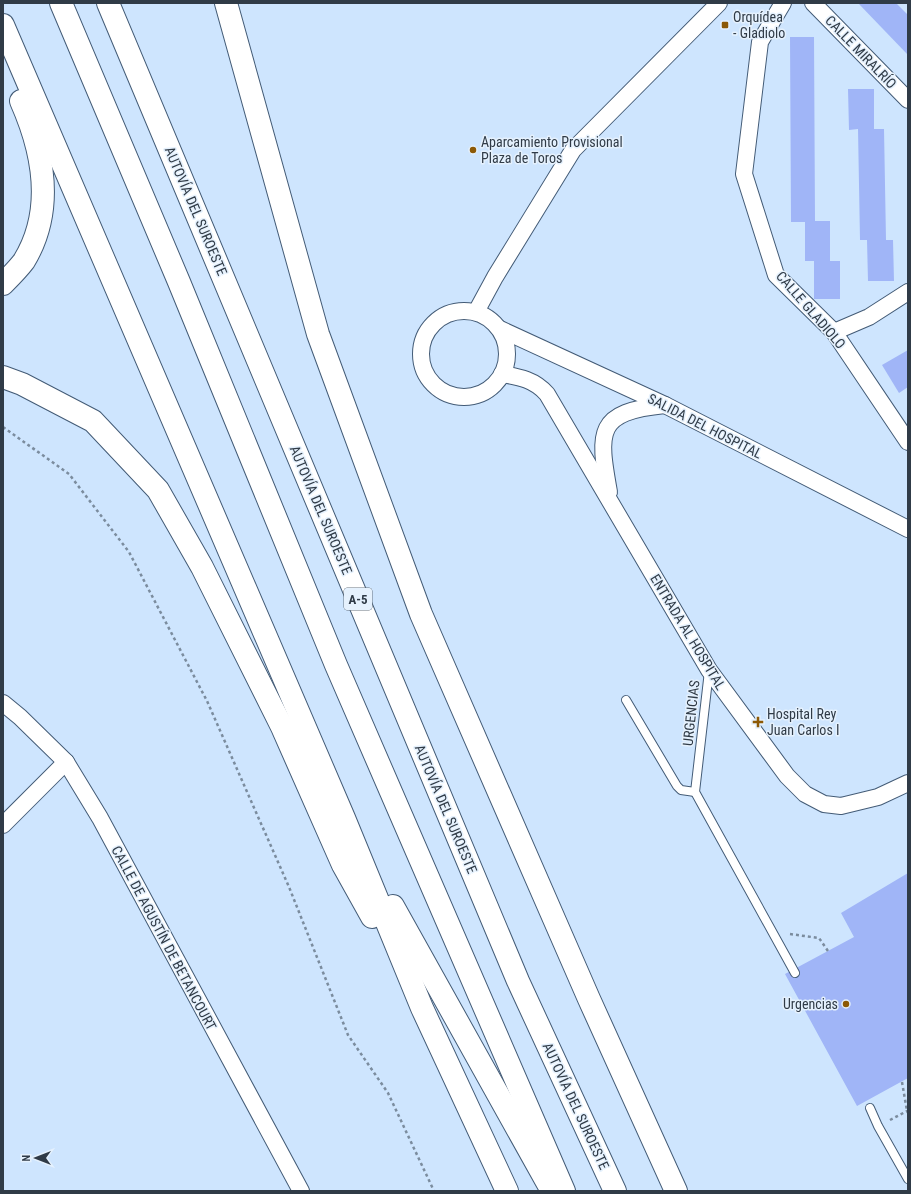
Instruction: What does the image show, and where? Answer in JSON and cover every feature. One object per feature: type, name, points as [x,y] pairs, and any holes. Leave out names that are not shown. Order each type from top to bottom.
[{"type":"highway","points":[[61,3],[160,238],[336,665],[564,1191]]},
{"type":"highway","name":"AUTOVÍA DEL SUROESTE","points":[[108,3],[518,981],[615,1191]]},
{"type":"highway","points":[[226,3],[318,334],[421,614],[589,999],[676,1191]]},
{"type":"highway","points":[[240,3],[244,67]]},
{"type":"highway","points":[[3,25],[344,818],[422,1008],[507,1191]]},
{"type":"highway","points":[[3,60],[26,112],[39,152],[44,196],[38,230],[23,261],[3,284]]},
{"type":"highway","points":[[3,377],[22,384],[93,421],[158,490],[206,574],[282,728],[343,865],[422,1008]]},
{"type":"highway","points":[[344,818],[552,1191]]},
{"type":"street","points":[[476,312],[491,283],[573,150],[719,3]]},
{"type":"street","name":"CALLE GLADIOLO","points":[[783,3],[760,42],[744,174],[776,275],[834,332],[908,442]]},
{"type":"street","name":"CALLE MIRALRÍO","points":[[813,3],[908,100]]},
{"type":"street","points":[[834,332],[869,317],[908,292]]},
{"type":"street","points":[[468,310],[476,312],[490,319],[500,329],[508,351],[506,367],[492,387],[486,391],[478,395],[462,397],[446,393],[428,377],[421,354],[422,346],[432,325],[445,315],[452,312],[468,310]]},
{"type":"street","name":"SALIDA DEL HOSPITAL","points":[[500,329],[665,405],[908,529]]},
{"type":"street","name":"ENTRADA AL HOSPITAL","points":[[502,374],[520,377],[540,386],[611,502],[709,670],[787,776],[805,794],[824,804],[842,806],[861,802],[908,783]]},
{"type":"street","points":[[611,502],[603,457],[603,437],[607,429],[612,421],[628,411],[665,405]]},
{"type":"street","name":"CALLE DE AGUSTÍN DE BETANCOURT","points":[[3,704],[20,716],[66,762],[100,818],[301,1191]]},
{"type":"street","points":[[3,825],[66,762]]},
{"type":"lane","name":"URGENCIAS","points":[[695,792],[709,670]]},
{"type":"lane","points":[[626,700],[677,786],[681,790],[695,792],[795,972]]},
{"type":"lane","points":[[870,1108],[878,1126],[908,1179]]},
{"type":"path","points":[[3,427],[69,474],[129,552],[207,701],[289,887],[348,1035],[388,1093],[434,1191]]},
{"type":"path","points":[[786,934],[819,938],[828,951]]},
{"type":"path","points":[[887,1122],[907,1112],[902,1082]]},
{"type":"building","points":[[858,3],[896,3],[908,15],[908,55]]},
{"type":"building","points":[[790,37],[814,37],[815,221],[830,221],[830,261],[840,261],[840,299],[814,299],[814,261],[805,261],[805,222],[791,222]]},
{"type":"building","points":[[848,89],[874,89],[874,129],[884,129],[886,240],[893,240],[894,281],[868,281],[867,240],[860,240],[858,129],[849,130]]},
{"type":"building","points":[[908,350],[908,387],[899,393],[882,365]]},
{"type":"building","name":"Urgencias","points":[[908,873],[908,1078],[857,1106],[785,974],[854,937],[841,913]]},
{"type":"place","name":"Orquídea - Gladiolo","points":[[725,25]]},
{"type":"place","name":"Aparcamiento Provisional Plaza de Toros","points":[[473,150]]},
{"type":"place","name":"Hospital Rey Juan Carlos I","points":[[758,722]]},
{"type":"place","name":"Urgencias","points":[[846,1004]]}]
